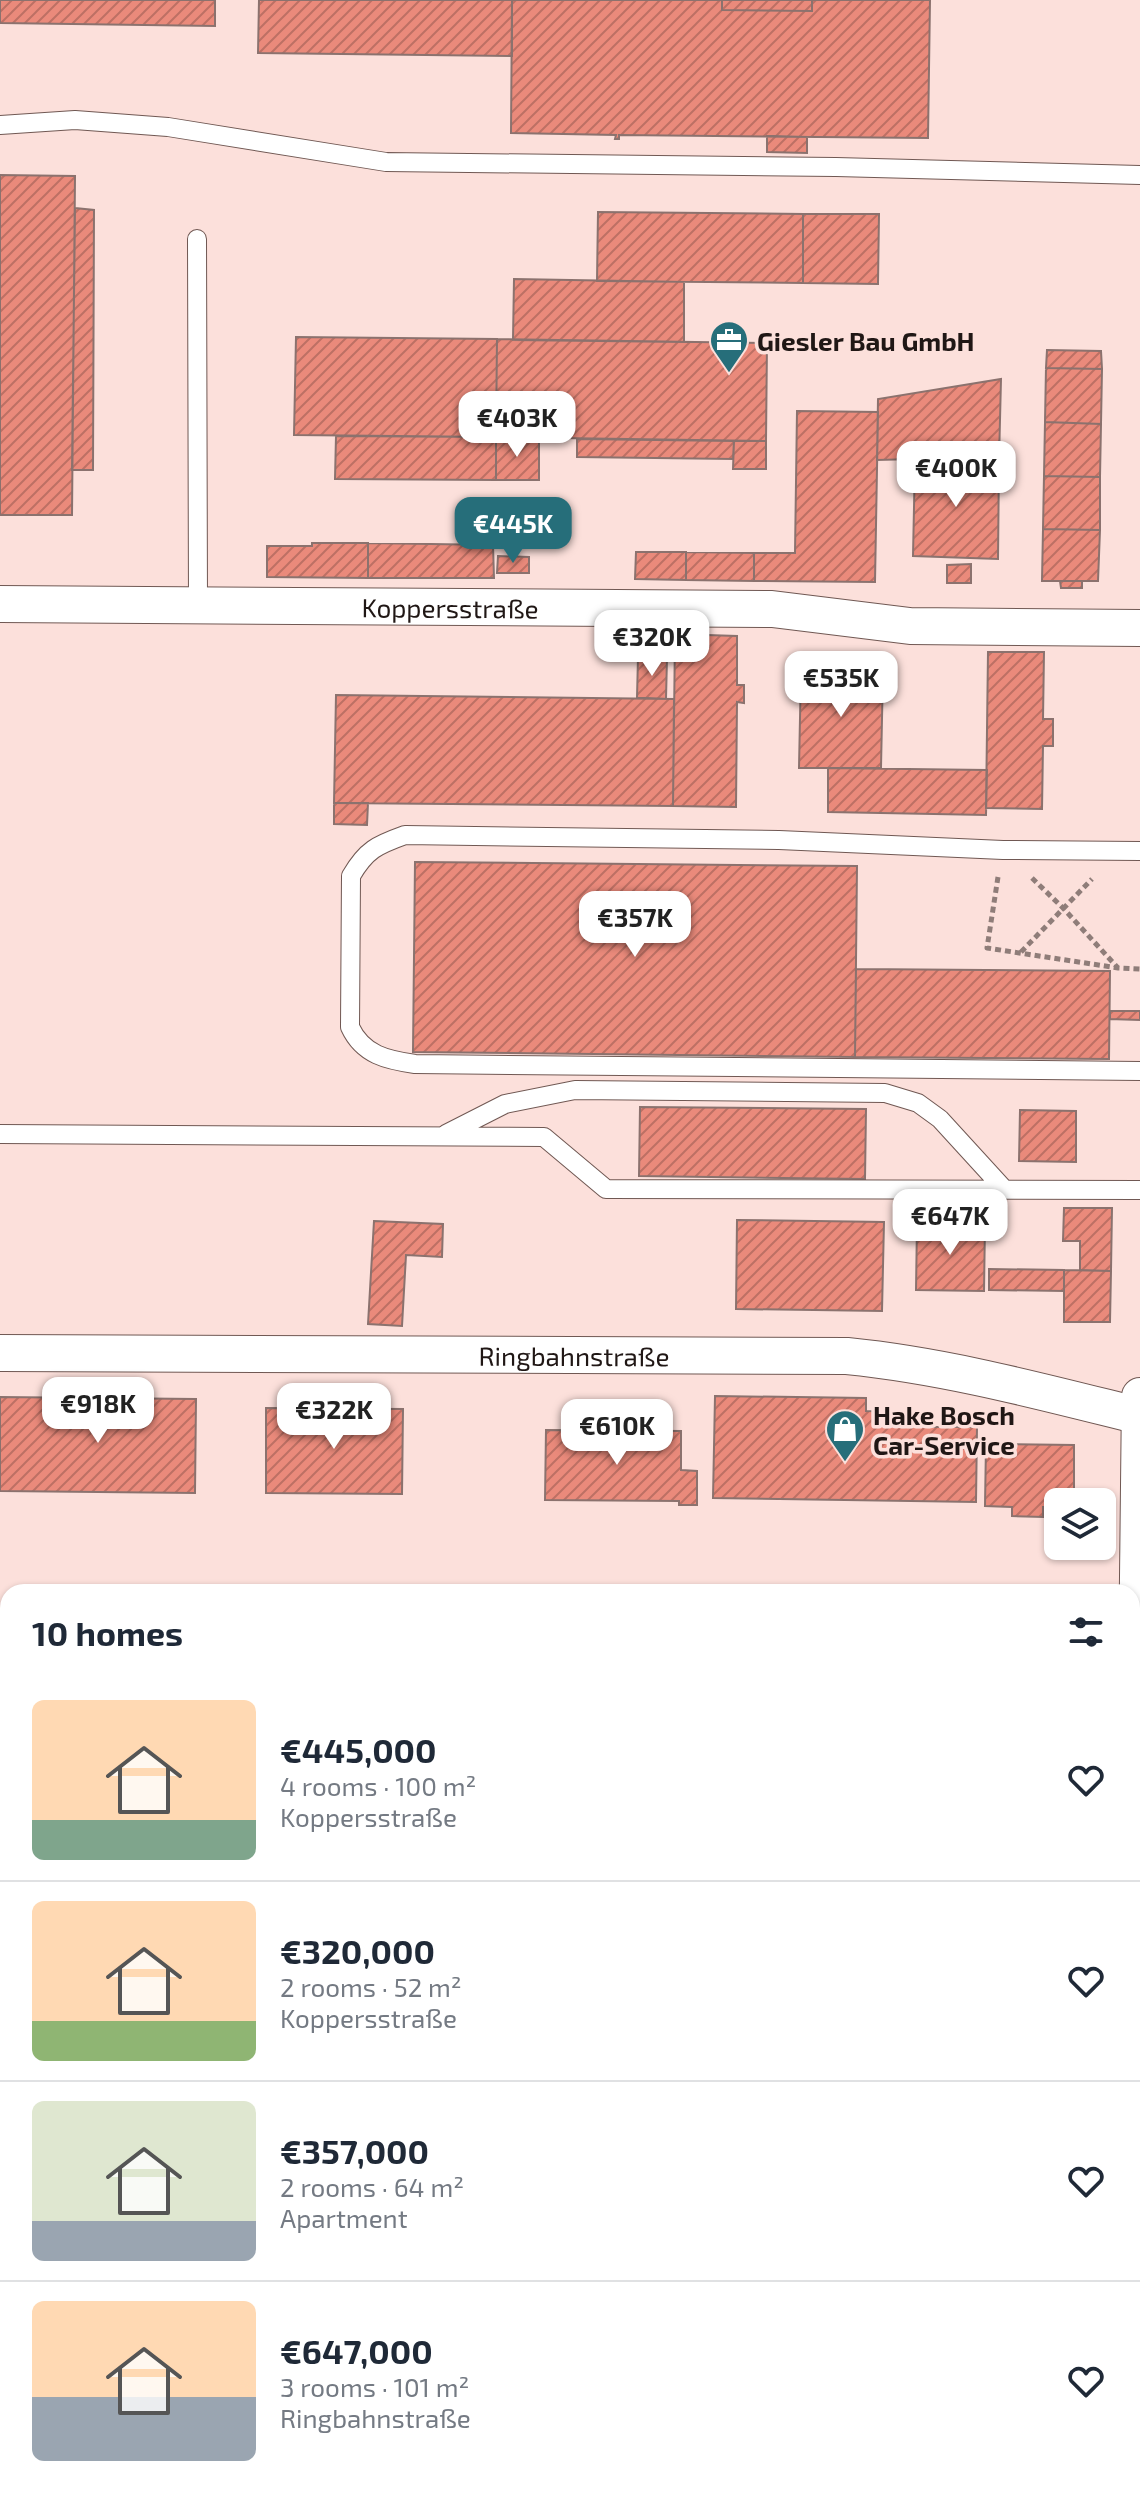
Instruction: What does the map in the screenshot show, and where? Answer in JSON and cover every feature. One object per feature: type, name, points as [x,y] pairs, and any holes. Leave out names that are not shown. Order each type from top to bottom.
[{"type":"street","name":"Koppersstraße","points":[[0,604],[772,609],[910,626],[1140,628]]},
{"type":"street","name":"Ringbahnstraße","points":[[0,1353],[847,1356],[955,1371],[1140,1416]]},
{"type":"street","points":[[1139,1584],[1140,1396]]},
{"type":"lane","points":[[0,125],[75,120],[168,127],[386,162],[836,167],[1140,175]]},
{"type":"lane","points":[[197,239],[198,606]]},
{"type":"lane","points":[[1140,851],[1003,850],[779,840],[405,835],[377,845],[361,859],[351,876],[350,1027],[356,1040],[369,1051],[388,1060],[415,1064],[1140,1071]]},
{"type":"lane","points":[[441,1136],[505,1104],[575,1090],[885,1093],[918,1103],[940,1119],[1004,1189]]},
{"type":"lane","points":[[0,1134],[544,1137],[606,1189],[1140,1190]]},
{"type":"path","points":[[1003,850],[1063,908],[1118,968]]},
{"type":"path","points":[[1003,850],[987,948],[1140,969]]},
{"type":"path","points":[[1020,953],[1120,850]]},
{"type":"building","points":[[0,0],[215,0],[215,26],[0,23]]},
{"type":"building","points":[[259,0],[512,0],[512,56],[258,53]]},
{"type":"building","points":[[512,0],[722,0],[722,10],[812,11],[812,0],[930,0],[928,138],[619,135],[619,139],[615,139],[616,135],[511,133]]},
{"type":"building","points":[[722,0],[812,0],[812,11],[722,10]]},
{"type":"building","points":[[767,136],[807,137],[807,153],[767,152]]},
{"type":"building","points":[[0,175],[75,176],[72,515],[0,515]]},
{"type":"building","points":[[75,208],[94,210],[93,470],[72,470]]},
{"type":"building","points":[[598,212],[803,214],[803,283],[597,281]]},
{"type":"building","points":[[803,214],[879,214],[878,284],[803,283]]},
{"type":"building","points":[[514,279],[684,282],[684,342],[513,340]]},
{"type":"building","points":[[296,337],[497,339],[496,437],[294,435]]},
{"type":"building","points":[[497,339],[767,343],[766,441],[496,437]]},
{"type":"building","points":[[1047,350],[1101,351],[1102,369],[1046,368]]},
{"type":"building","points":[[1046,368],[1102,369],[1101,424],[1045,422]]},
{"type":"building","points":[[1001,379],[999,461],[877,460],[878,399]]},
{"type":"building","points":[[797,411],[878,412],[875,582],[754,581],[754,553],[795,553]]},
{"type":"building","points":[[1045,422],[1101,424],[1100,477],[1044,476]]},
{"type":"building","points":[[336,436],[496,437],[496,480],[335,479]]},
{"type":"building","points":[[496,437],[539,439],[539,480],[496,480]]},
{"type":"building","points":[[577,439],[734,441],[733,459],[577,457]]},
{"type":"building","points":[[734,441],[766,441],[766,469],[733,469]]},
{"type":"building","points":[[915,459],[999,461],[998,559],[913,556]]},
{"type":"building","points":[[1044,476],[1100,477],[1100,530],[1043,529]]},
{"type":"building","points":[[1043,529],[1100,530],[1098,581],[1042,581]]},
{"type":"building","points":[[312,543],[368,543],[368,578],[267,577],[267,546],[312,546]]},
{"type":"building","points":[[368,543],[493,545],[494,578],[368,578]]},
{"type":"building","points":[[636,552],[686,552],[686,580],[635,579]]},
{"type":"building","points":[[686,552],[754,553],[754,581],[686,580]]},
{"type":"building","points":[[498,556],[529,557],[529,573],[497,573]]},
{"type":"building","points":[[971,564],[971,583],[947,583],[947,565]]},
{"type":"building","points":[[1060,581],[1082,581],[1082,588],[1061,588]]},
{"type":"building","points":[[675,634],[737,636],[737,685],[744,685],[744,703],[737,702],[736,807],[673,806]]},
{"type":"building","points":[[988,652],[1044,652],[1043,719],[1053,719],[1053,746],[1043,746],[1042,809],[986,808]]},
{"type":"building","points":[[638,657],[667,658],[666,699],[637,698]]},
{"type":"building","points":[[801,669],[883,670],[881,768],[799,768]]},
{"type":"building","points":[[336,695],[674,699],[673,806],[334,803]]},
{"type":"building","points":[[828,768],[987,770],[986,815],[828,812]]},
{"type":"building","points":[[334,803],[368,803],[367,825],[334,824]]},
{"type":"building","points":[[415,862],[857,866],[855,1057],[413,1052]]},
{"type":"building","points":[[856,969],[1110,971],[1109,1059],[855,1057]]},
{"type":"building","points":[[1110,1011],[1140,1011],[1140,1020],[1110,1019]]},
{"type":"building","points":[[640,1107],[866,1109],[865,1179],[639,1176]]},
{"type":"building","points":[[1020,1110],[1076,1111],[1076,1162],[1019,1161]]},
{"type":"building","points":[[1064,1208],[1112,1208],[1111,1271],[1080,1270],[1080,1241],[1063,1241]]},
{"type":"building","points":[[737,1220],[884,1222],[882,1311],[736,1309]]},
{"type":"building","points":[[374,1221],[443,1224],[442,1257],[406,1255],[402,1326],[368,1324]]},
{"type":"building","points":[[917,1223],[985,1224],[984,1291],[916,1290]]},
{"type":"building","points":[[989,1269],[1064,1270],[1064,1291],[989,1290]]},
{"type":"building","points":[[1064,1270],[1111,1271],[1110,1322],[1064,1322]]},
{"type":"building","name":"Hake Bosch Car-Service","points":[[715,1396],[866,1398],[866,1411],[922,1412],[921,1427],[977,1427],[976,1502],[713,1498]]},
{"type":"building","points":[[0,1397],[196,1399],[195,1493],[0,1491]]},
{"type":"building","points":[[266,1408],[403,1409],[402,1494],[266,1493]]},
{"type":"building","points":[[546,1430],[681,1431],[681,1470],[697,1471],[697,1505],[679,1505],[679,1501],[545,1500]]},
{"type":"building","points":[[986,1444],[1074,1445],[1074,1488],[1044,1488],[1043,1517],[1012,1516],[1012,1507],[985,1506]]},
{"type":"place","name":"Giesler Bau GmbH","points":[[729,374]]},
{"type":"place","name":"Hake Bosch Car-Service","points":[[845,1463]]}]
